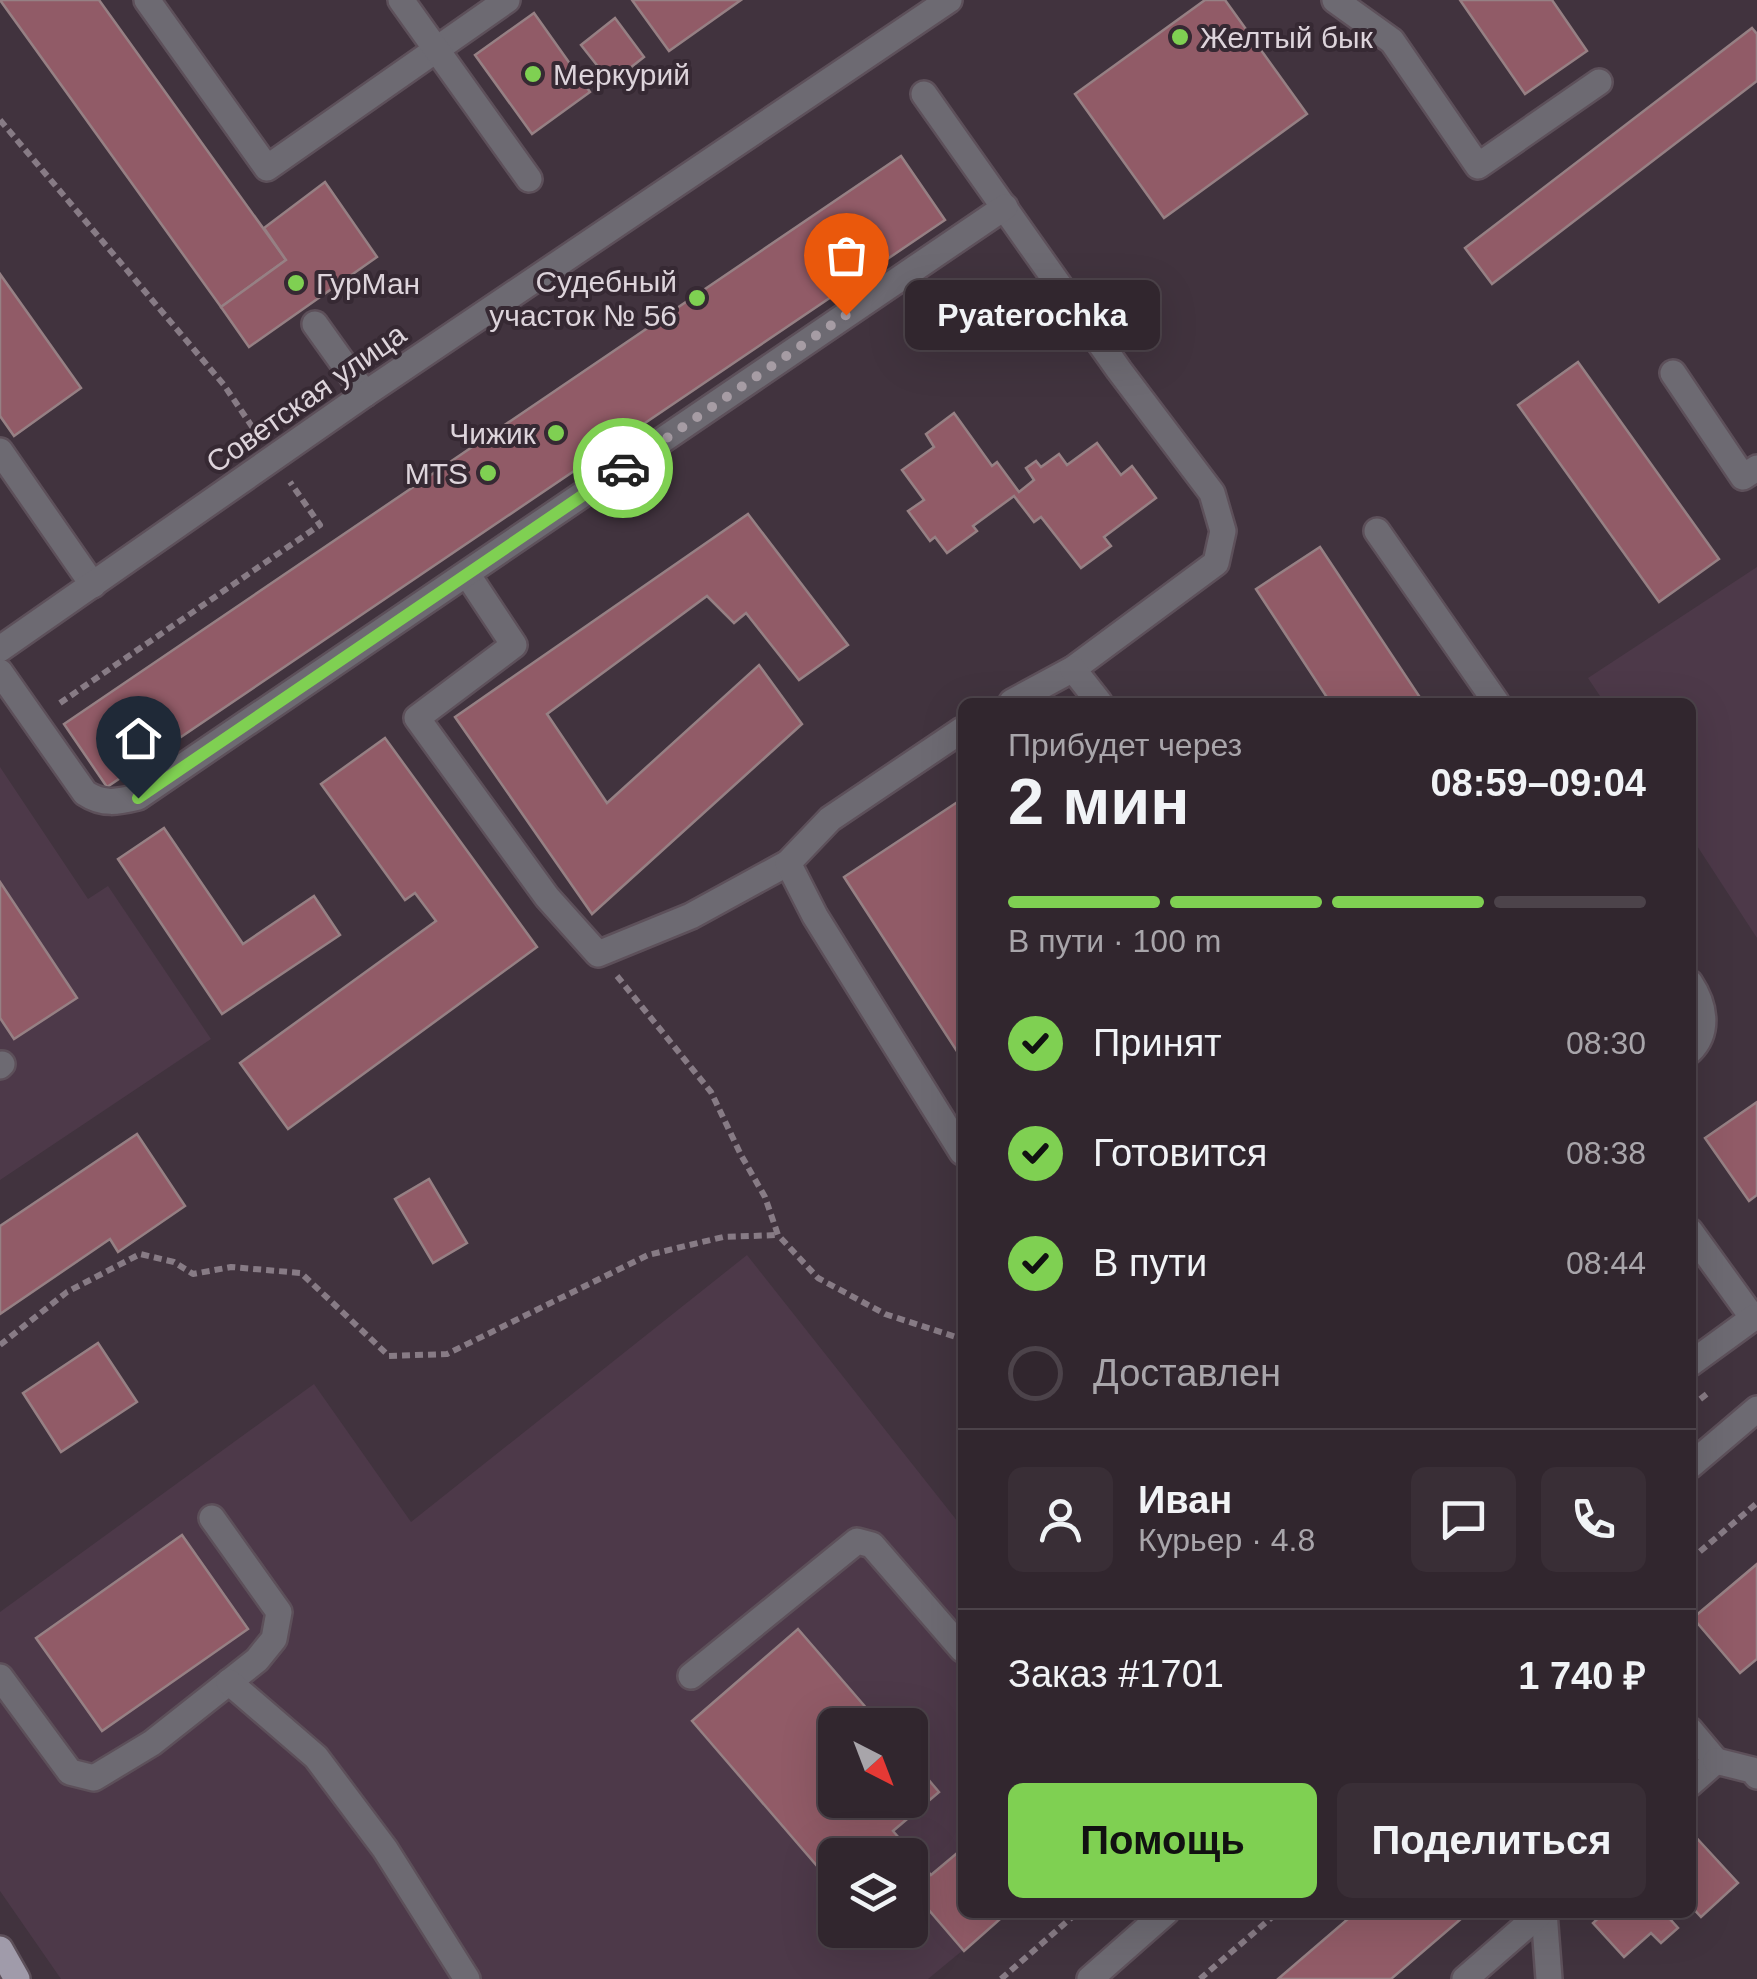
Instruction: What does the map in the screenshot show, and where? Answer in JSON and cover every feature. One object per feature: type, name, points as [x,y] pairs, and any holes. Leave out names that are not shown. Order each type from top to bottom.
[{"type":"main road","points":[[0,1950],[18,1979]]},
{"type":"street","points":[[147,0],[267,168],[507,0]]},
{"type":"street","points":[[401,0],[530,179]]},
{"type":"street","points":[[1335,0],[1392,42],[1478,166],[1599,82]]},
{"type":"street","name":"Советская улица","points":[[0,650],[365,394],[937,3]]},
{"type":"street","points":[[924,94],[1212,493],[1223,531],[1216,564],[1073,669],[1019,698]]},
{"type":"street","points":[[0,672],[85,793],[96,801],[138,798],[1005,208]]},
{"type":"street","points":[[315,324],[365,394]]},
{"type":"street","points":[[1674,374],[1743,476],[1757,468]]},
{"type":"street","points":[[0,451],[93,585]]},
{"type":"street","points":[[1377,531],[1493,698]]},
{"type":"street","points":[[466,574],[514,645],[417,718],[548,897],[598,954],[691,916],[788,863],[830,819],[958,733]]},
{"type":"street","points":[[1073,669],[1095,698]]},
{"type":"street","points":[[788,863],[815,916],[958,1146]]},
{"type":"street","points":[[1696,992],[1704,1022],[1696,1046]]},
{"type":"street","points":[[1696,1239],[1755,1318],[1696,1360]]},
{"type":"street","points":[[1696,1461],[1757,1409]]},
{"type":"street","points":[[0,1676],[70,1772],[94,1778],[152,1743],[257,1660],[274,1639],[279,1612],[212,1518]]},
{"type":"street","points":[[691,1676],[857,1541],[872,1545],[958,1645]]},
{"type":"street","points":[[229,1682],[316,1757],[386,1848],[467,1979]]},
{"type":"street","points":[[1696,1737],[1716,1761],[1755,1770]]},
{"type":"street","points":[[1696,1779],[1716,1761]]},
{"type":"street","points":[[1090,1979],[1159,1918]]},
{"type":"street","points":[[1465,1979],[1536,1918]]},
{"type":"street","points":[[1544,1918],[1549,1979]]},
{"type":"path","points":[[0,120],[224,385],[320,525],[34,721]]},
{"type":"path","points":[[598,954],[711,1092],[765,1197],[778,1234],[818,1278],[885,1314],[958,1338]]},
{"type":"path","points":[[0,1345],[68,1292],[140,1254],[174,1262],[193,1274],[231,1267],[301,1273],[389,1356],[446,1354],[648,1255],[724,1236],[778,1234]]},
{"type":"path","points":[[1696,1555],[1757,1502]]},
{"type":"path","points":[[1001,1979],[1071,1918]]},
{"type":"path","points":[[1200,1979],[1271,1918]]},
{"type":"shaded area","points":[[1757,567],[1757,938],[1696,844],[1696,698],[1601,698],[1588,678]]},
{"type":"shaded area","points":[[0,767],[88,899],[108,886],[211,1039],[0,1180]]},
{"type":"shaded area","points":[[747,1255],[958,1522],[958,1918],[1002,1918],[928,1979],[61,1979],[0,1891],[0,1612],[314,1384],[411,1522]]},
{"type":"building","points":[[0,0],[99,0],[286,260],[221,307]]},
{"type":"building","points":[[632,0],[741,0],[669,51]]},
{"type":"building","points":[[1205,0],[1225,0],[1307,114],[1164,218],[1075,94]]},
{"type":"building","points":[[1460,0],[1552,0],[1587,51],[1525,94]]},
{"type":"building","name":"Меркурий","points":[[534,13],[590,92],[532,134],[475,55]]},
{"type":"building","points":[[615,18],[644,57],[611,83],[581,45]]},
{"type":"building","points":[[1752,28],[1757,34],[1757,81],[1492,284],[1465,248]]},
{"type":"building","points":[[901,156],[945,220],[107,787],[64,724]]},
{"type":"building","name":"ГурМан","points":[[325,182],[377,257],[249,347],[221,307],[286,260],[264,228]]},
{"type":"building","points":[[0,274],[81,388],[14,436],[0,416]]},
{"type":"building","points":[[1578,362],[1719,559],[1659,602],[1518,405]]},
{"type":"building","points":[[954,413],[992,466],[997,462],[1019,492],[1034,480],[1026,468],[1036,461],[1041,467],[1059,454],[1067,465],[1097,443],[1121,475],[1132,466],[1156,498],[1104,537],[1111,546],[1081,568],[1041,517],[1034,522],[1014,496],[973,526],[977,531],[947,553],[935,537],[930,541],[908,511],[924,500],[902,470],[934,447],[926,434]]},
{"type":"building","points":[[748,514],[848,645],[799,680],[746,613],[734,623],[707,596],[547,714],[607,803],[759,665],[802,724],[592,914],[455,717]]},
{"type":"building","points":[[1320,547],[1420,698],[1327,698],[1256,589]]},
{"type":"building","points":[[385,738],[537,947],[288,1129],[240,1063],[436,921],[415,893],[405,900],[321,784]]},
{"type":"building","points":[[958,802],[958,1053],[844,877]]},
{"type":"building","points":[[164,828],[243,944],[314,896],[340,935],[222,1014],[118,859]]},
{"type":"building","points":[[0,882],[77,998],[14,1039],[0,1018]]},
{"type":"building","points":[[1757,1102],[1757,1195],[1749,1201],[1705,1138]]},
{"type":"building","points":[[137,1134],[185,1206],[118,1252],[110,1239],[0,1314],[0,1226]]},
{"type":"building","points":[[429,1179],[467,1243],[433,1263],[395,1199]]},
{"type":"building","points":[[98,1343],[137,1402],[61,1452],[23,1393]]},
{"type":"building","points":[[182,1535],[248,1629],[102,1731],[36,1638]]},
{"type":"building","points":[[1757,1564],[1757,1659],[1740,1673],[1696,1622],[1696,1615]]},
{"type":"building","points":[[798,1629],[866,1708],[818,1708],[818,1818],[908,1818],[893,1831],[899,1838],[818,1838],[818,1867],[692,1721]]},
{"type":"building","points":[[928,1779],[939,1792],[928,1801]]},
{"type":"building","points":[[1696,1837],[1738,1883],[1701,1917],[1696,1912]]},
{"type":"building","points":[[958,1852],[958,1918],[1001,1918],[964,1951],[928,1909],[928,1872],[931,1875]]},
{"type":"building","points":[[1349,1918],[1462,1918],[1391,1979],[1278,1979]]},
{"type":"building","points":[[1598,1918],[1671,1918],[1678,1928],[1661,1943],[1651,1933],[1624,1957],[1593,1923]]},
{"type":"way so far","points":[[623,468],[846,315]]},
{"type":"place","name":"Желтый бык","points":[[1180,37]]},
{"type":"place","name":"Меркурий","points":[[533,74]]},
{"type":"place","name":"ГурМан","points":[[296,283]]},
{"type":"place","name":"Судебный участок № 56","points":[[697,298]]},
{"type":"place","name":"Pyaterochka","points":[[846,315]]},
{"type":"place","name":"Чижик","points":[[556,433]]},
{"type":"place","name":"MTS","points":[[488,473]]},
{"type":"route","points":[[138,798],[623,468]]}]
